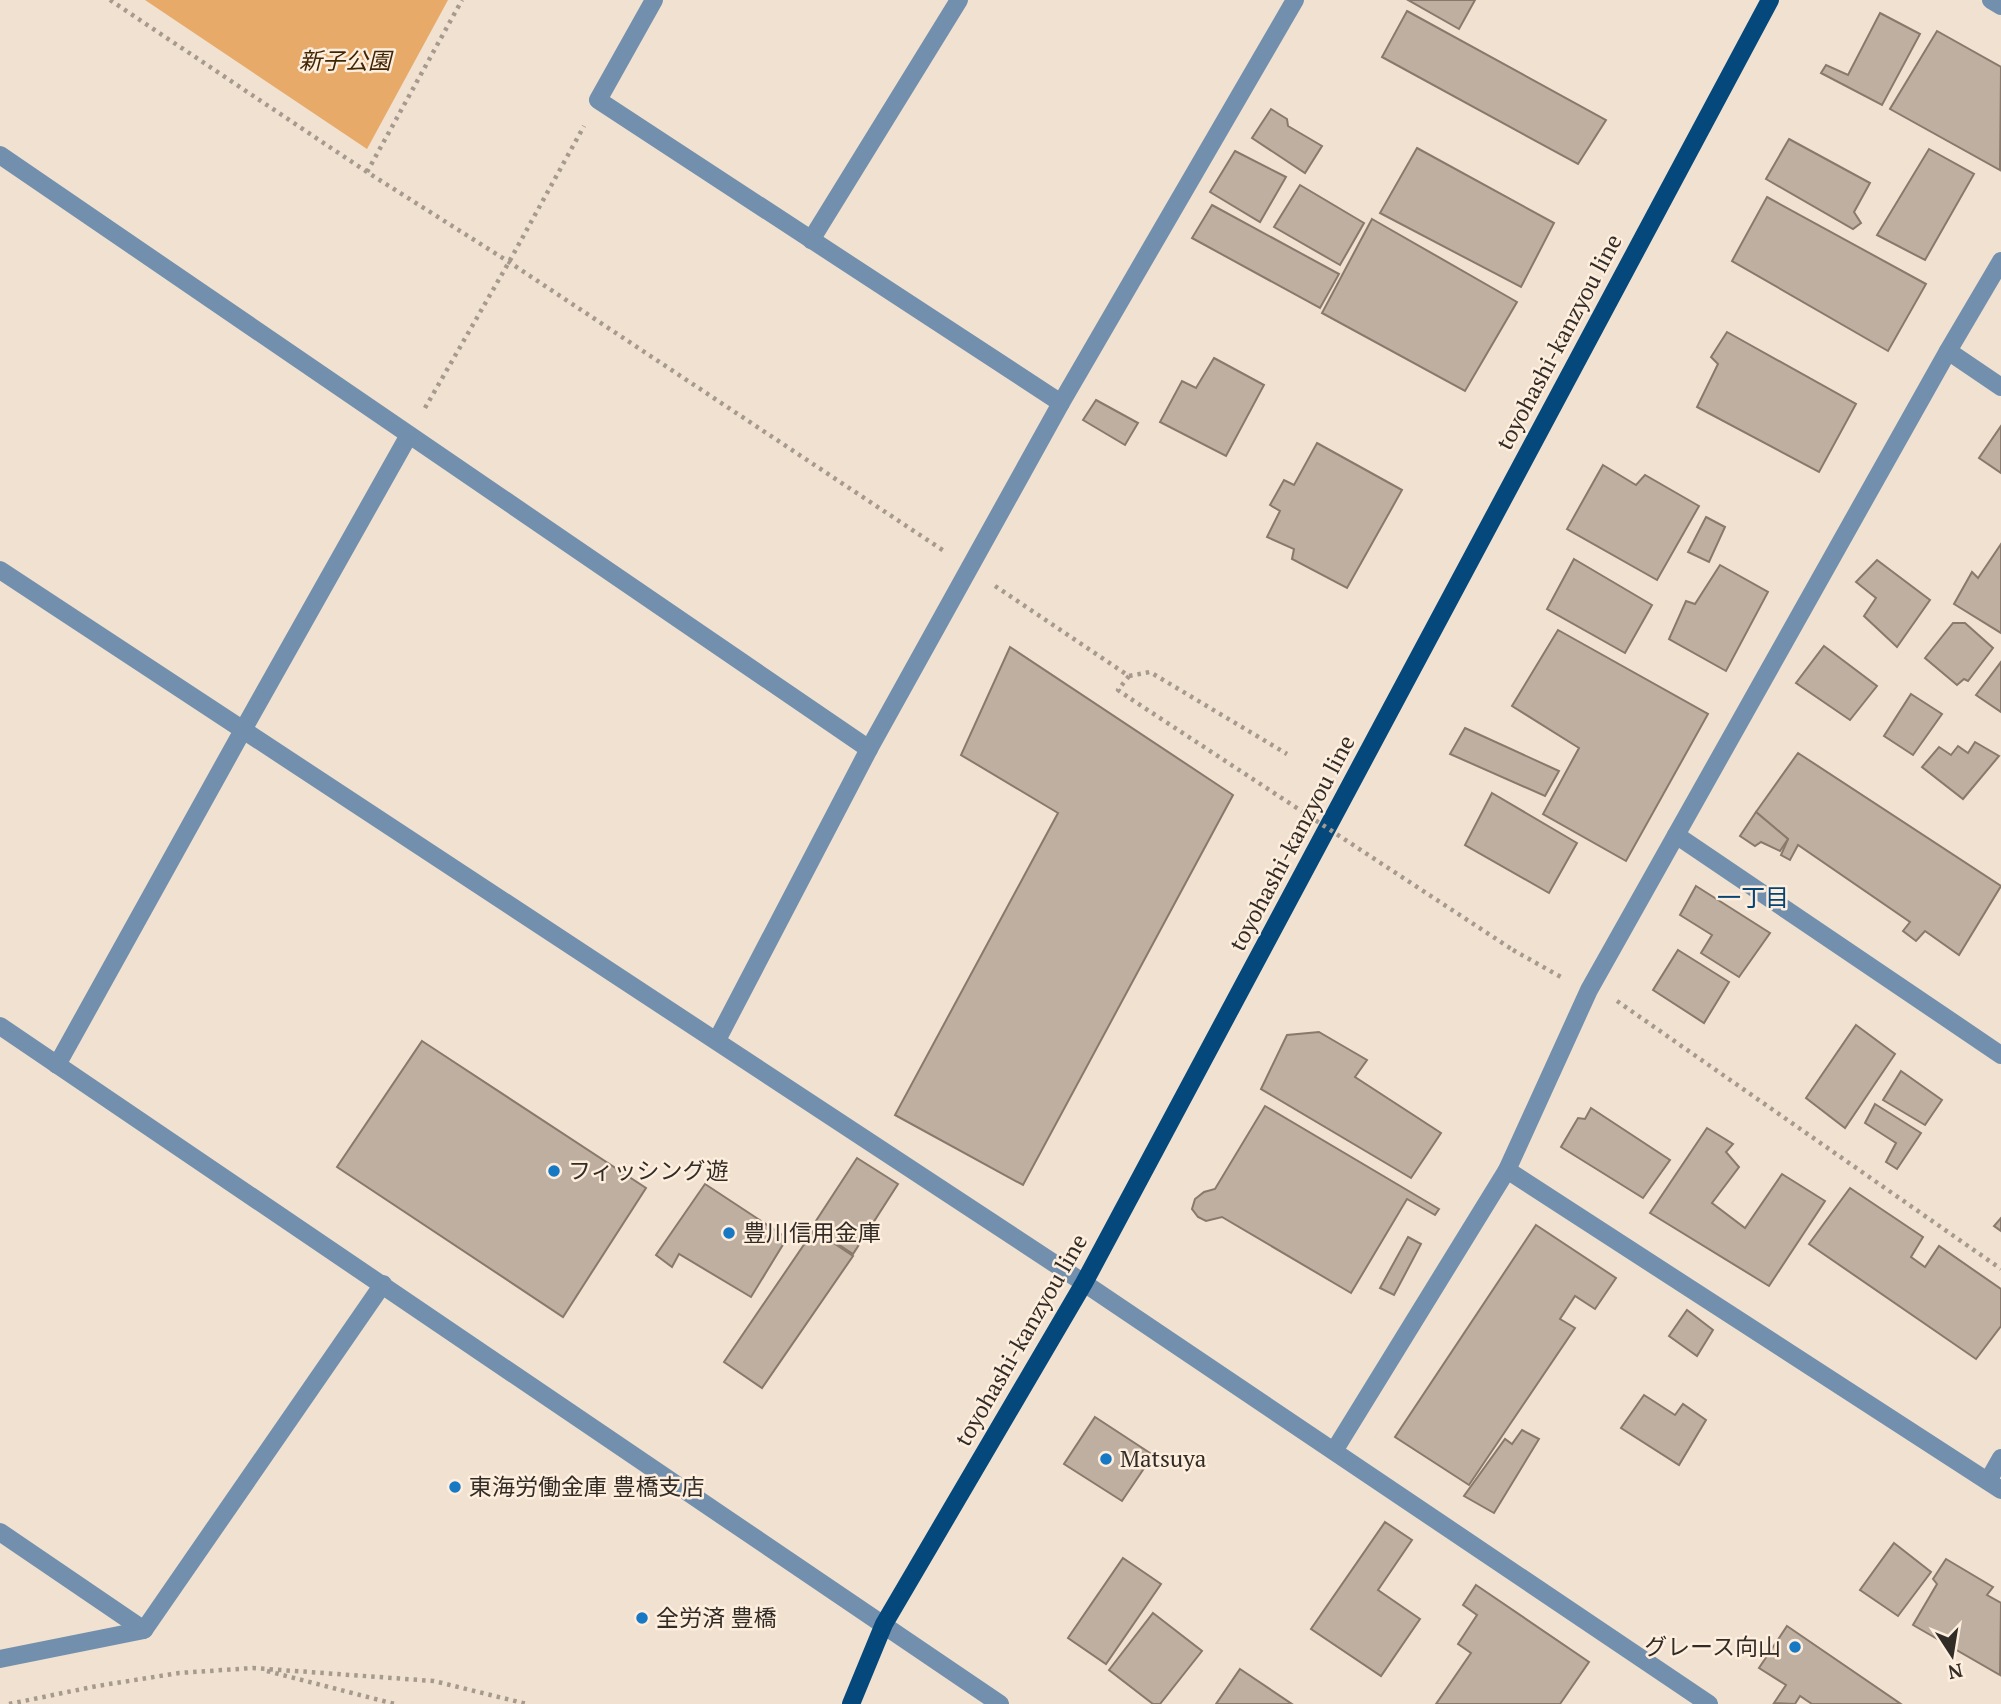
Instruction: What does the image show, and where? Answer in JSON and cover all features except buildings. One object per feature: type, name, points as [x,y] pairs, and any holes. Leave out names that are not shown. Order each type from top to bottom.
[{"type":"main road","name":"toyohashi-kanzyou line","points":[[851,1704],[884,1624],[1084,1283],[1770,0]]},
{"type":"street","points":[[654,0],[598,100],[1061,403]]},
{"type":"street","points":[[811,240],[958,0]]},
{"type":"street","points":[[716,1040],[869,749],[1061,403],[1295,0]]},
{"type":"street","points":[[1991,0],[2001,6]]},
{"type":"street","points":[[0,155],[869,749]]},
{"type":"street","points":[[1334,1451],[1507,1170],[1589,990],[2001,261]]},
{"type":"street","points":[[1948,351],[2001,387]]},
{"type":"street","points":[[57,1065],[409,435]]},
{"type":"street","points":[[0,570],[1084,1283],[1709,1704]]},
{"type":"street","points":[[1676,835],[2001,1055]]},
{"type":"street","points":[[0,1026],[1000,1704]]},
{"type":"street","points":[[1507,1170],[1994,1485],[2001,1458]]},
{"type":"street","points":[[0,1659],[144,1630],[383,1284]]},
{"type":"street","points":[[0,1532],[144,1630]]},
{"type":"path","points":[[110,0],[367,172],[509,262],[1129,676]]},
{"type":"path","points":[[367,172],[462,0]]},
{"type":"path","points":[[409,435],[598,100]]},
{"type":"path","points":[[1287,754],[1150,672],[1129,676],[1118,690],[1513,950],[1571,982],[1614,999],[2001,1269]]},
{"type":"path","points":[[253,1668],[395,1704]]},
{"type":"path","points":[[9,1704],[179,1673],[253,1668],[434,1681],[527,1704]]},
{"type":"green space","name":"新子公園","points":[[145,0],[448,0],[367,149]]},
{"type":"place","name":"フィッシング遊","points":[[554,1171]]},
{"type":"place","name":"豊川信用金庫","points":[[729,1233]]},
{"type":"place","name":"Matsuya","points":[[1106,1459]]},
{"type":"place","name":"東海労働金庫 豊橋支店","points":[[455,1487]]},
{"type":"place","name":"全労済 豊橋","points":[[642,1618]]},
{"type":"place","name":"グレース向山","points":[[1795,1647]]},
{"type":"district","name":"一丁目","points":[[1753,898]]}]
